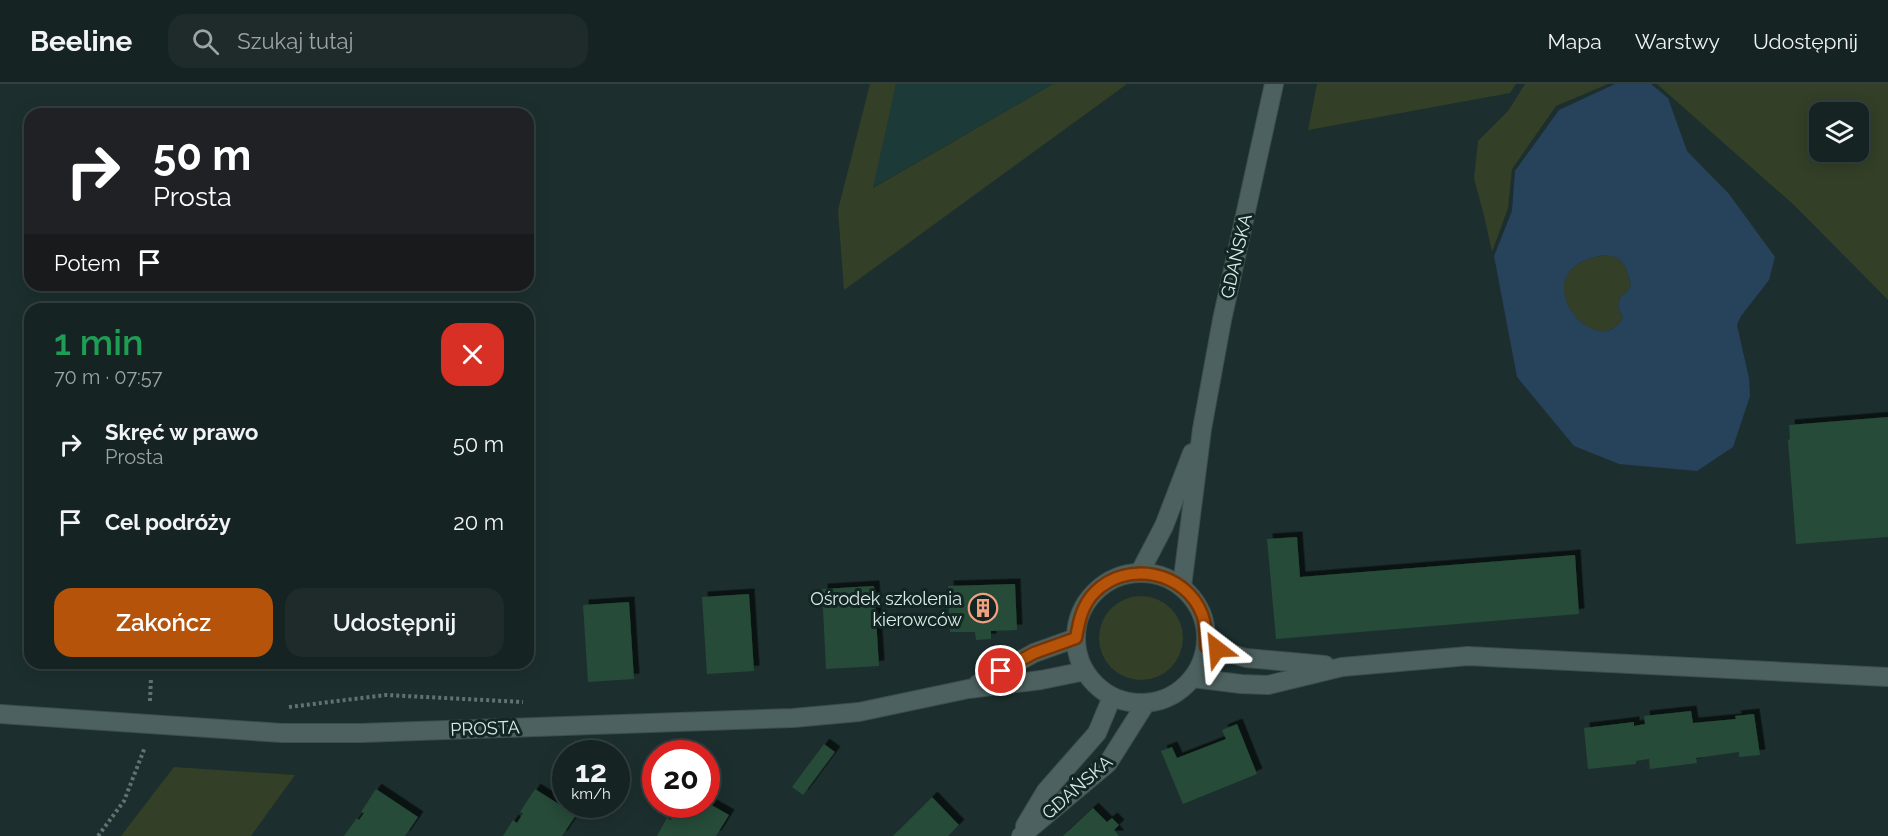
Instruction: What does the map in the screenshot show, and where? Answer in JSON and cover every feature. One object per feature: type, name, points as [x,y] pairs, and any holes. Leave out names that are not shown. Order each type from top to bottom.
[{"type":"street","name":"GDAŃSKA","points":[[1182,586],[1202,429],[1222,320],[1274,84]]},
{"type":"street","name":"GDAŃSKA","points":[[1140,572],[1164,526],[1202,429]]},
{"type":"street","points":[[1140,572],[1162,576],[1182,586],[1202,613],[1206,629],[1206,646],[1202,662],[1193,678],[1180,690],[1164,699],[1146,703],[1129,702],[1112,697],[1101,690],[1084,671],[1078,655],[1076,638],[1081,613],[1095,592],[1116,578],[1140,572]]},
{"type":"street","name":"PROSTA","points":[[968,689],[1034,653],[1076,638]]},
{"type":"street","points":[[1206,646],[1246,658],[1342,667]]},
{"type":"street","points":[[1193,678],[1268,685],[1342,667],[1468,656],[1888,677]]},
{"type":"street","name":"PROSTA","points":[[0,714],[282,733],[353,733],[793,718],[859,712],[968,689],[1041,680],[1084,671]]},
{"type":"street","name":"GDAŃSKA","points":[[1020,836],[1046,791],[1097,734],[1112,697]]},
{"type":"street","name":"GDAŃSKA","points":[[1020,836],[1108,762],[1120,747],[1146,703]]},
{"type":"path","points":[[98,836],[124,801],[146,746],[151,677]]},
{"type":"path","points":[[282,708],[386,695],[526,702]]},
{"type":"path","points":[[150,699],[161,699]]},
{"type":"shaded area","points":[[870,84],[896,84],[873,188],[1053,84],[1127,84],[844,290],[838,210]]},
{"type":"shaded area","points":[[896,84],[1053,84],[872,188]]},
{"type":"shaded area","points":[[1317,84],[1516,84],[1510,93],[1308,130]]},
{"type":"shaded area","points":[[1525,84],[1608,84],[1556,106],[1512,169],[1508,208],[1492,252],[1474,179],[1478,141],[1508,111]]},
{"type":"shaded area","points":[[1657,84],[1888,84],[1888,300],[1794,205]]},
{"type":"shaded area","points":[[1606,255],[1618,258],[1625,266],[1631,285],[1628,291],[1620,297],[1618,308],[1623,317],[1611,329],[1596,331],[1582,323],[1570,310],[1564,293],[1566,277],[1579,263]]},
{"type":"shaded area","points":[[1141,596],[1157,599],[1171,608],[1180,622],[1183,638],[1180,654],[1171,668],[1157,677],[1141,680],[1125,677],[1111,668],[1102,654],[1099,638],[1102,622],[1111,608],[1125,599]]},
{"type":"shaded area","points":[[174,767],[295,775],[251,836],[121,836]]},
{"type":"water","points":[[1615,84],[1651,84],[1668,98],[1687,151],[1729,194],[1775,257],[1769,280],[1741,316],[1737,325],[1749,378],[1750,396],[1733,447],[1697,471],[1619,464],[1574,446],[1517,377],[1494,256],[1512,211],[1515,171],[1559,110]],"holes":[[[1606,255],[1618,258],[1625,266],[1631,285],[1628,291],[1620,297],[1618,308],[1623,317],[1611,329],[1597,331],[1582,323],[1571,310],[1564,293],[1566,277],[1579,263]]]},
{"type":"building","points":[[1888,417],[1888,537],[1796,544],[1788,440],[1790,439],[1789,425]]},
{"type":"building","points":[[1297,537],[1300,577],[1575,555],[1579,614],[1276,639],[1267,539]]},
{"type":"building","name":"Ośrodek szkolenia kierowców","points":[[1015,584],[1017,630],[991,631],[991,639],[976,640],[975,632],[950,632],[948,586]]},
{"type":"building","points":[[874,586],[879,666],[826,669],[822,589]]},
{"type":"building","points":[[749,594],[754,671],[707,674],[702,597]]},
{"type":"building","points":[[629,602],[634,679],[588,682],[583,605]]},
{"type":"building","points":[[1691,711],[1693,723],[1736,719],[1735,716],[1754,714],[1760,755],[1739,757],[1739,752],[1696,758],[1697,763],[1650,769],[1649,759],[1636,761],[1636,764],[1588,769],[1584,728],[1634,722],[1634,726],[1645,724],[1644,716]]},
{"type":"building","points":[[1237,724],[1257,774],[1183,804],[1161,751],[1172,747],[1177,758],[1226,739],[1222,730]]},
{"type":"building","points":[[824,744],[835,752],[803,795],[792,787]]},
{"type":"building","points":[[376,789],[418,817],[405,836],[344,836],[357,818],[359,820],[364,813],[361,812]]},
{"type":"building","points":[[535,789],[552,800],[552,818],[574,818],[562,836],[503,836],[513,820],[517,823],[523,813],[520,812]]},
{"type":"building","points":[[932,797],[959,825],[948,836],[893,836]]},
{"type":"building","points":[[1093,808],[1107,822],[1112,818],[1119,825],[1114,830],[1119,836],[1063,836]]},
{"type":"building","points":[[720,810],[729,815],[716,836],[657,836],[667,818],[671,820],[672,818],[720,818]]},
{"type":"place","name":"Ośrodek szkolenia kierowców","points":[[983,608]]},
{"type":"route","points":[[1001,671],[1034,653],[1076,638],[1081,613],[1095,592],[1116,578],[1140,572],[1162,576],[1182,586],[1202,613],[1206,629],[1206,646],[1217,649]]}]
